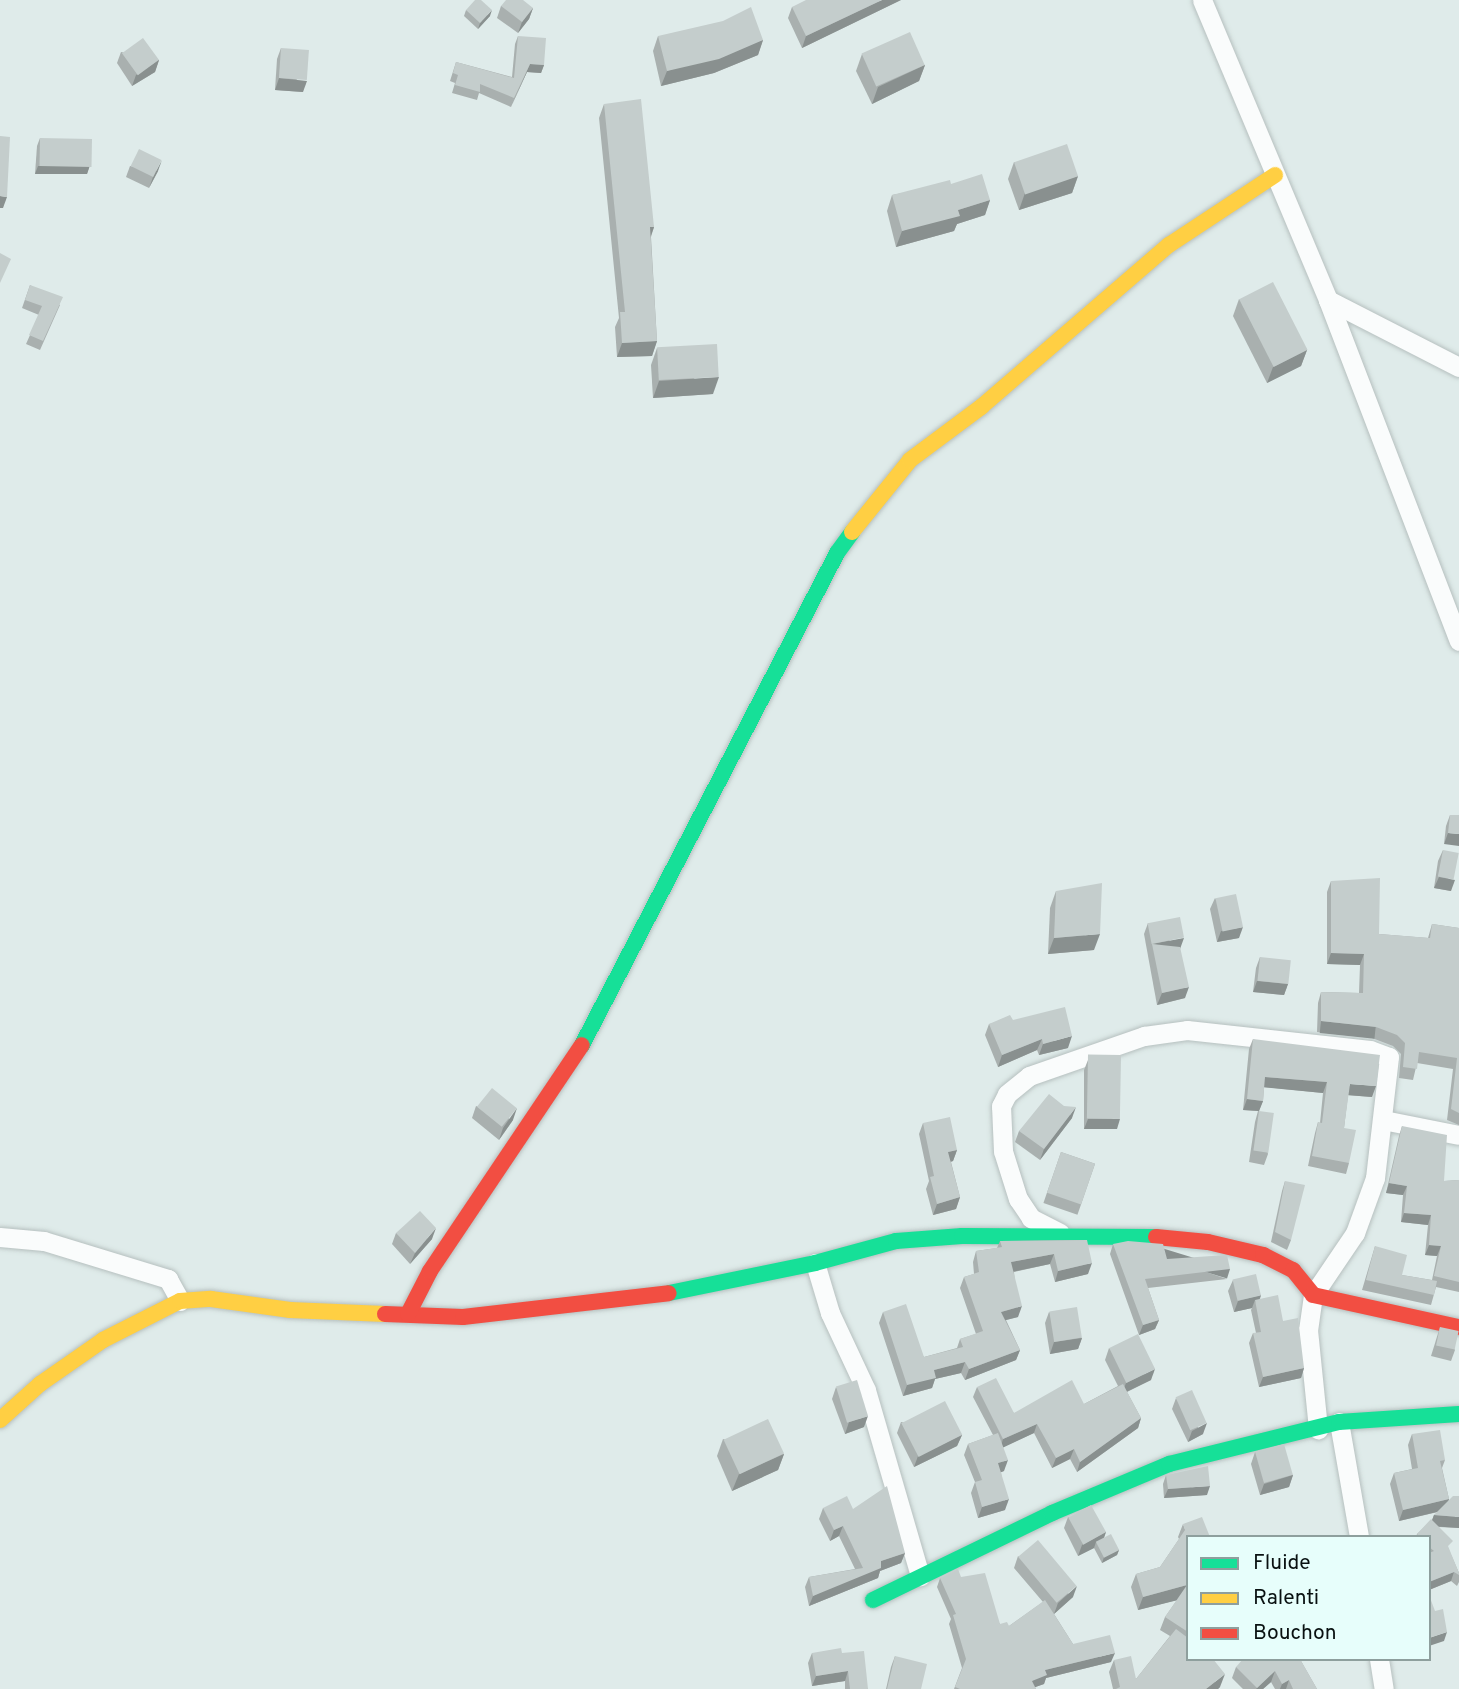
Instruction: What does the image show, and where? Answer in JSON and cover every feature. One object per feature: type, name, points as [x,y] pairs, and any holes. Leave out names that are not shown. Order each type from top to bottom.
[{"type":"street","points":[[1202,0],[1328,300],[1459,641]]},
{"type":"street","points":[[408,1314],[430,1271],[597,1022],[714,787],[837,553],[862,518],[910,460],[981,407],[1170,244],[1275,176]]},
{"type":"street","points":[[1328,300],[1459,367]]},
{"type":"street","points":[[1062,1234],[1031,1218],[1018,1199],[999,1121],[1007,1094],[1029,1076],[1144,1036],[1187,1030],[1383,1053],[1391,1064],[1376,1178],[1354,1233],[1313,1295],[1308,1330],[1318,1429]]},
{"type":"street","points":[[1383,1121],[1459,1135]]},
{"type":"street","points":[[0,1420],[40,1384],[103,1340],[180,1300],[463,1317],[662,1294],[815,1263],[896,1241],[1062,1234],[1208,1242],[1263,1255],[1293,1270],[1313,1295],[1459,1328]]},
{"type":"street","points":[[0,1237],[44,1241],[168,1279],[180,1300]]},
{"type":"street","points":[[815,1263],[830,1313],[866,1390],[920,1576]]},
{"type":"street","points":[[873,1600],[920,1576],[1169,1464],[1339,1422],[1459,1414]]},
{"type":"street","points":[[1339,1422],[1359,1535]]},
{"type":"street","points":[[1379,1661],[1384,1689]]},
{"type":"building","points":[[475,0],[481,0],[492,10],[480,23],[466,10]]},
{"type":"building","points":[[506,0],[523,0],[533,8],[522,22],[501,6]]},
{"type":"building","points":[[806,0],[882,0],[806,36],[792,7]]},
{"type":"building","points":[[751,7],[763,40],[719,59],[667,71],[658,36],[723,21]]},
{"type":"building","points":[[910,32],[925,65],[876,86],[862,54]]},
{"type":"building","points":[[518,36],[546,38],[544,65],[530,64],[514,98],[480,84],[480,92],[455,85],[458,75],[453,73],[456,62],[514,78]]},
{"type":"building","points":[[143,38],[159,60],[138,75],[122,53]]},
{"type":"building","points":[[281,48],[309,50],[307,80],[279,78]]},
{"type":"building","points":[[641,99],[654,227],[650,227],[657,341],[622,343],[620,312],[625,312],[604,104]]},
{"type":"building","points":[[0,136],[10,137],[7,197],[0,196]]},
{"type":"building","points":[[40,138],[92,139],[92,167],[40,166]]},
{"type":"building","points":[[1067,144],[1078,176],[1025,194],[1014,162]]},
{"type":"building","points":[[139,149],[161,160],[153,177],[131,166]]},
{"type":"building","points":[[982,174],[990,200],[958,210],[960,216],[902,231],[892,195],[950,180],[951,184]]},
{"type":"building","points":[[0,253],[11,259],[0,283]]},
{"type":"building","points":[[1273,282],[1308,350],[1274,367],[1239,299]]},
{"type":"building","points":[[30,285],[63,297],[43,341],[29,335],[42,306],[25,300]]},
{"type":"building","points":[[717,344],[719,377],[659,380],[657,347]]},
{"type":"building","points":[[1450,815],[1459,815],[1459,834],[1448,833]]},
{"type":"building","points":[[1443,850],[1459,853],[1454,880],[1438,877]]},
{"type":"building","points":[[1380,878],[1379,934],[1430,938],[1432,924],[1459,928],[1459,1113],[1451,1109],[1457,1058],[1419,1052],[1417,1069],[1403,1067],[1405,1043],[1397,1035],[1376,1027],[1321,1021],[1321,992],[1363,993],[1364,954],[1331,953],[1331,881]]},
{"type":"building","points":[[1102,883],[1100,934],[1054,938],[1056,891]]},
{"type":"building","points":[[1236,894],[1243,927],[1223,932],[1215,898]]},
{"type":"building","points":[[1180,917],[1184,938],[1152,944],[1148,923]]},
{"type":"building","points":[[1152,944],[1180,947],[1189,987],[1162,993]]},
{"type":"building","points":[[1260,957],[1291,960],[1288,984],[1257,981]]},
{"type":"building","points":[[1065,1007],[1072,1036],[1043,1044],[1042,1039],[1002,1055],[989,1024],[1010,1015],[1013,1020]]},
{"type":"building","points":[[1253,1039],[1380,1055],[1376,1086],[1350,1084],[1344,1128],[1356,1130],[1349,1163],[1312,1156],[1318,1122],[1322,1123],[1327,1082],[1265,1077],[1263,1101],[1247,1099]]},
{"type":"building","points":[[1088,1054],[1121,1055],[1120,1119],[1087,1118]]},
{"type":"building","points":[[492,1088],[517,1108],[502,1127],[477,1107]]},
{"type":"building","points":[[1049,1094],[1064,1106],[1076,1107],[1044,1149],[1019,1131]]},
{"type":"building","points":[[1259,1111],[1274,1113],[1268,1153],[1253,1151]]},
{"type":"building","points":[[950,1117],[957,1150],[948,1152],[960,1197],[937,1204],[930,1177],[934,1176],[923,1123]]},
{"type":"building","points":[[1402,1126],[1447,1135],[1444,1181],[1459,1180],[1459,1282],[1434,1276],[1441,1246],[1429,1245],[1431,1215],[1404,1213],[1407,1186],[1389,1183]]},
{"type":"building","points":[[1061,1152],[1095,1164],[1081,1204],[1047,1193]]},
{"type":"building","points":[[1285,1181],[1305,1185],[1291,1240],[1275,1232]]},
{"type":"building","points":[[420,1211],[436,1228],[415,1253],[396,1233]]},
{"type":"building","points":[[1087,1240],[1092,1263],[1058,1271],[1054,1254],[1011,1262],[1022,1306],[1001,1312],[1020,1350],[969,1369],[965,1362],[934,1370],[936,1378],[907,1385],[883,1312],[906,1304],[924,1357],[963,1347],[960,1339],[983,1331],[964,1277],[979,1272],[976,1251],[1002,1247],[1000,1241]]},
{"type":"building","points":[[1128,1241],[1163,1244],[1167,1259],[1227,1255],[1230,1269],[1145,1279],[1159,1320],[1143,1325],[1113,1244]]},
{"type":"building","points":[[1375,1246],[1407,1255],[1402,1275],[1437,1281],[1434,1295],[1366,1280]]},
{"type":"building","points":[[1256,1274],[1261,1295],[1238,1301],[1233,1279]]},
{"type":"building","points":[[1278,1295],[1283,1321],[1298,1318],[1304,1368],[1263,1377],[1253,1333],[1261,1332],[1255,1300]]},
{"type":"building","points":[[1077,1307],[1082,1338],[1054,1342],[1049,1311]]},
{"type":"building","points":[[1440,1327],[1459,1331],[1455,1350],[1436,1346]]},
{"type":"building","points":[[1138,1334],[1155,1369],[1126,1383],[1109,1348]]},
{"type":"building","points":[[996,1378],[1014,1413],[1072,1380],[1084,1404],[1123,1384],[1141,1418],[1080,1462],[1074,1449],[1056,1458],[1037,1424],[1003,1439],[977,1387]]},
{"type":"building","points":[[857,1380],[868,1416],[847,1423],[836,1386]]},
{"type":"building","points":[[1192,1390],[1207,1423],[1190,1430],[1176,1397]]},
{"type":"building","points":[[945,1401],[962,1435],[919,1457],[901,1423]]},
{"type":"building","points":[[768,1419],[784,1453],[740,1474],[724,1440]]},
{"type":"building","points":[[1440,1430],[1445,1460],[1440,1461],[1449,1499],[1403,1510],[1394,1473],[1418,1468],[1412,1434]]},
{"type":"building","points":[[998,1433],[1008,1460],[998,1463],[1009,1499],[982,1507],[975,1482],[982,1480],[968,1444]]},
{"type":"building","points":[[1284,1444],[1293,1475],[1264,1483],[1255,1452]]},
{"type":"building","points":[[1208,1466],[1210,1486],[1168,1489],[1166,1475]]},
{"type":"building","points":[[887,1486],[905,1553],[881,1561],[881,1568],[813,1596],[809,1577],[863,1568],[843,1526],[834,1530],[823,1508],[847,1496],[853,1509]]},
{"type":"building","points":[[1453,1496],[1459,1496],[1459,1517],[1434,1515]]},
{"type":"building","points":[[1091,1505],[1106,1532],[1083,1545],[1068,1518]]},
{"type":"building","points":[[1202,1517],[1209,1535],[1186,1535],[1186,1585],[1143,1597],[1136,1574],[1160,1567],[1185,1530],[1183,1524]]},
{"type":"building","points":[[1431,1519],[1453,1541],[1448,1546],[1459,1575],[1454,1572],[1431,1581],[1431,1552],[1434,1551],[1431,1549],[1431,1535],[1417,1534]]},
{"type":"building","points":[[1111,1534],[1119,1550],[1104,1558],[1096,1542]]},
{"type":"building","points":[[1038,1540],[1077,1586],[1057,1603],[1018,1557]]},
{"type":"building","points":[[958,1569],[961,1577],[985,1573],[1000,1624],[1007,1622],[1009,1626],[1045,1600],[1073,1644],[1110,1635],[1115,1653],[1045,1670],[1047,1675],[1032,1681],[1036,1689],[955,1687],[966,1659],[953,1615],[956,1614],[940,1578]]},
{"type":"building","points":[[1186,1586],[1186,1631],[1165,1617]]},
{"type":"building","points":[[1431,1600],[1435,1611],[1443,1609],[1447,1632],[1431,1637]]},
{"type":"building","points":[[1176,1629],[1186,1636],[1186,1661],[1215,1661],[1225,1674],[1206,1689],[1116,1689],[1120,1687],[1114,1660],[1131,1656],[1136,1679]]},
{"type":"building","points":[[841,1648],[842,1653],[864,1651],[868,1689],[850,1689],[848,1671],[816,1676],[812,1653]]},
{"type":"building","points":[[895,1656],[927,1664],[921,1689],[887,1689]]},
{"type":"building","points":[[1241,1661],[1301,1661],[1317,1689],[1293,1689],[1289,1680],[1282,1684],[1275,1671],[1257,1688],[1236,1667]]},
{"type":"traffic: fast","points":[[582,1045],[837,553],[852,532]]},
{"type":"traffic: fast","points":[[669,1293],[815,1263],[896,1241],[962,1236],[1156,1237]]},
{"type":"traffic: fast","points":[[873,1600],[1052,1513],[1169,1464],[1339,1422],[1459,1414]]},
{"type":"traffic: slow","points":[[852,532],[910,460],[981,407],[1169,245],[1275,175]]},
{"type":"traffic: slow","points":[[0,1420],[40,1384],[103,1340],[180,1301],[211,1299],[290,1310],[385,1314]]},
{"type":"traffic: jam","points":[[408,1314],[430,1271],[582,1045]]},
{"type":"traffic: jam","points":[[1156,1237],[1208,1242],[1263,1255],[1293,1270],[1313,1295],[1459,1327]]},
{"type":"traffic: jam","points":[[385,1314],[463,1317],[669,1293]]}]
